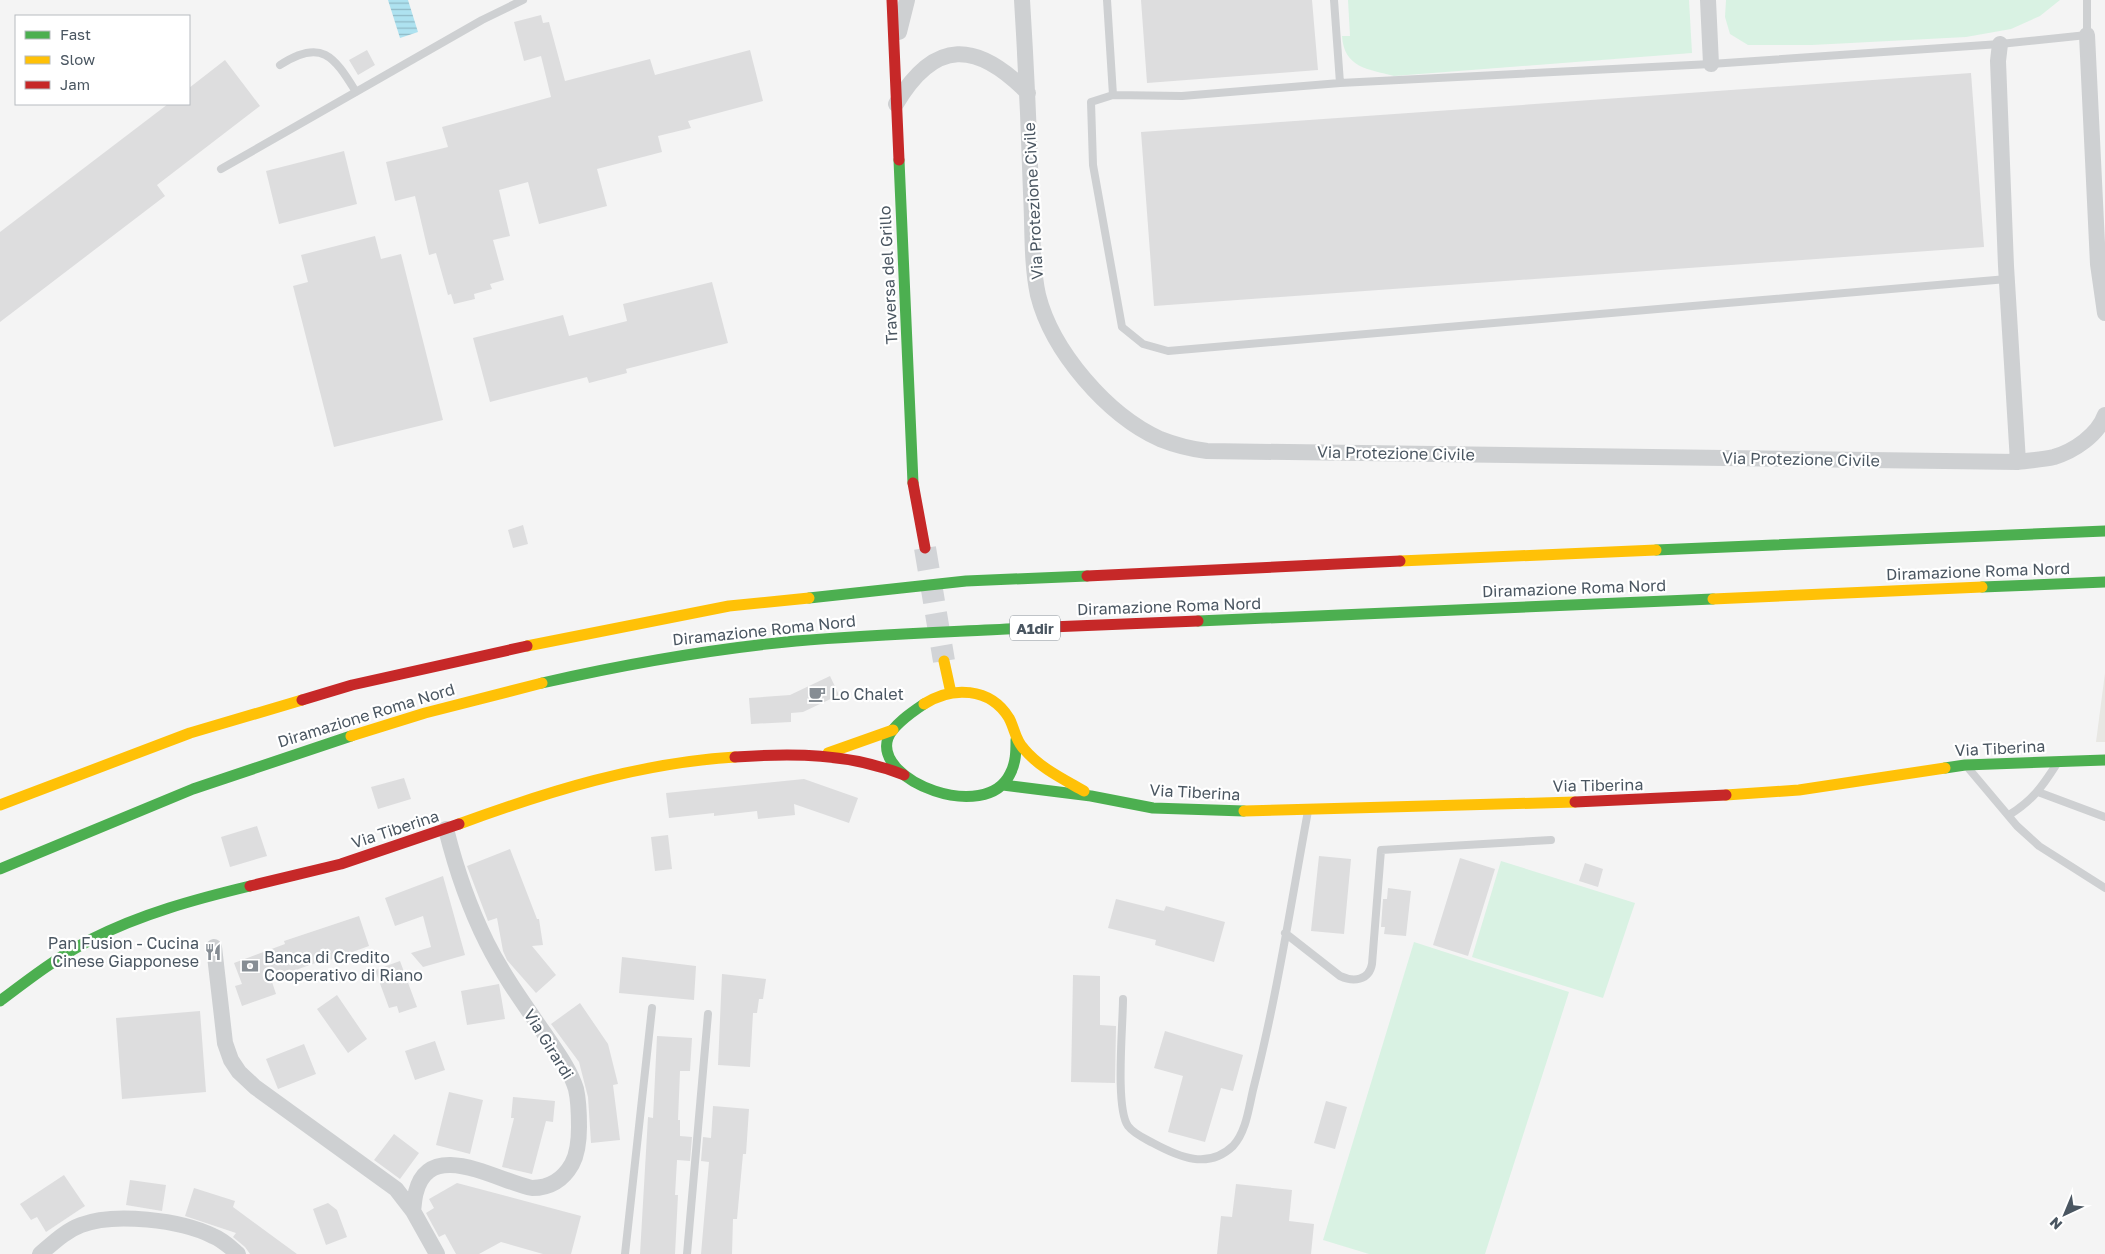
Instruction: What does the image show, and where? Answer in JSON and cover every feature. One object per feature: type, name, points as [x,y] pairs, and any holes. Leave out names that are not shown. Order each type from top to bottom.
[{"type":"main road","name":"Traversa del Grillo","points":[[892,0],[913,481],[925,548]]},
{"type":"main road","name":"Diramazione Roma Nord","points":[[0,805],[174,739],[352,685],[609,628],[691,612],[765,601],[966,581],[1934,537],[2105,531]]},
{"type":"main road","name":"Diramazione Roma Nord","points":[[0,869],[183,793],[361,731],[404,718],[560,678],[683,654],[761,643],[871,635],[2105,582]]},
{"type":"main road","points":[[944,661],[951,693]]},
{"type":"main road","name":"Via Tiberina","points":[[822,755],[893,730],[926,703],[951,693],[968,692],[979,694],[996,704],[1009,718],[1016,740],[1015,764],[1004,786]]},
{"type":"main road","name":"Via Tiberina","points":[[893,730],[888,739],[888,752],[904,775]]},
{"type":"main road","name":"Via Tiberina","points":[[1016,740],[1053,773],[1091,796]]},
{"type":"main road","name":"Via Tiberina","points":[[0,1001],[70,951],[106,932],[146,916],[374,854],[556,790],[662,765],[733,756],[822,755],[846,757],[873,762],[904,775],[930,790],[956,796],[986,795],[1004,786],[1091,796],[1153,808],[1199,811],[1308,810],[1742,796],[1823,787],[1965,765],[2104,759]]},
{"type":"street","points":[[894,61],[907,0]]},
{"type":"street","name":"Via Protezione Civile","points":[[1022,0],[1028,93],[1035,272],[1038,295],[1045,315],[1063,350],[1098,393],[1134,424],[1169,442],[1207,451],[2018,462],[2054,456],[2081,444],[2102,423],[2105,415]]},
{"type":"street","points":[[1708,0],[1711,64]]},
{"type":"street","points":[[2087,35],[2098,264],[2105,313]]},
{"type":"street","points":[[2000,44],[1998,61],[2007,280],[2018,462]]},
{"type":"street","points":[[896,104],[919,73],[938,59],[949,55],[968,54],[988,61],[1010,74],[1028,93]]},
{"type":"street","name":"Via Girardi","points":[[413,1211],[416,1192],[423,1178],[436,1167],[444,1164],[464,1166],[532,1188],[554,1184],[566,1174],[573,1162],[579,1132],[578,1101],[570,1076],[554,1047],[505,975],[488,945],[462,884],[446,829]]},
{"type":"street","points":[[214,947],[225,1043],[231,1060],[239,1072],[255,1087],[390,1183],[402,1195],[413,1211],[437,1254]]},
{"type":"street","points":[[40,1254],[68,1232],[82,1225],[108,1219],[127,1218],[147,1219],[197,1229],[222,1241],[238,1254]]},
{"type":"lane","points":[[221,169],[482,20],[523,0]]},
{"type":"lane","points":[[1107,0],[1113,95]]},
{"type":"lane","points":[[1334,0],[1340,83]]},
{"type":"lane","points":[[2007,280],[1168,350],[1143,344],[1122,327],[1092,156],[1090,102],[1113,95],[1182,96],[1340,83],[1711,64],[2000,44],[2087,35],[2087,0]]},
{"type":"lane","points":[[280,65],[304,53],[326,55],[338,65],[356,92]]},
{"type":"lane","points":[[2009,815],[2025,806],[2038,792],[2059,761]]},
{"type":"lane","points":[[1965,765],[2039,846],[2105,888]]},
{"type":"lane","points":[[2038,792],[2105,817]]},
{"type":"lane","points":[[1123,999],[1121,1105],[1128,1126],[1137,1134],[1182,1157],[1197,1160],[1213,1158],[1232,1146],[1244,1128],[1263,1050],[1308,810]]},
{"type":"lane","points":[[1285,933],[1340,976],[1351,980],[1362,979],[1369,972],[1372,964],[1382,850],[1551,840]]},
{"type":"lane","points":[[625,1254],[652,1008]]},
{"type":"lane","points":[[687,1254],[708,1014]]},
{"type":"shaded area","points":[[2105,673],[2105,742],[2096,742]]},
{"type":"green space","points":[[1348,0],[1689,0],[1692,53],[1394,76],[1367,69],[1352,61],[1347,55],[1342,36],[1350,36]]},
{"type":"green space","points":[[1726,0],[2060,0],[2040,16],[2011,29],[1966,37],[1812,45],[1748,45],[1730,34],[1725,17]]},
{"type":"green space","points":[[1501,861],[1635,903],[1603,998],[1472,957]]},
{"type":"green space","points":[[1414,942],[1569,992],[1485,1254],[1369,1254],[1323,1240]]},
{"type":"water","points":[[388,0],[408,0],[418,32],[400,38]]},
{"type":"building","points":[[1141,0],[1312,0],[1318,70],[1147,83]]},
{"type":"building","points":[[541,15],[543,23],[549,22],[565,81],[650,59],[655,75],[750,50],[763,101],[688,121],[691,128],[658,136],[662,152],[597,169],[607,206],[539,224],[528,182],[499,190],[510,236],[493,240],[504,280],[490,284],[492,289],[474,294],[475,299],[454,304],[451,294],[448,295],[436,253],[429,255],[415,196],[395,201],[386,162],[448,147],[442,127],[551,97],[541,56],[524,61],[514,22]]},
{"type":"building","points":[[367,50],[375,65],[358,75],[349,60]]},
{"type":"building","points":[[225,60],[260,106],[157,185],[165,196],[0,322],[0,232],[167,105],[190,105],[190,87]]},
{"type":"building","points":[[1971,73],[1984,247],[1154,306],[1141,132]]},
{"type":"building","points":[[344,151],[357,204],[279,224],[266,171]]},
{"type":"building","points":[[375,236],[381,259],[401,254],[443,420],[334,447],[293,286],[308,282],[301,255]]},
{"type":"building","points":[[712,282],[728,343],[626,369],[627,373],[589,383],[587,377],[490,402],[473,338],[563,315],[569,336],[627,321],[623,304]]},
{"type":"building","points":[[523,525],[528,544],[513,548],[508,530]]},
{"type":"building","points":[[830,676],[839,695],[803,712],[791,713],[791,722],[751,724],[749,698],[790,695]]},
{"type":"building","points":[[404,778],[411,799],[378,809],[371,787]]},
{"type":"building","points":[[804,779],[858,798],[849,823],[794,804],[795,815],[758,819],[757,811],[714,816],[714,813],[669,818],[666,793]]},
{"type":"building","points":[[257,826],[267,856],[230,867],[221,837]]},
{"type":"building","points":[[668,835],[672,869],[655,871],[651,837]]},
{"type":"building","points":[[510,849],[537,919],[539,919],[543,945],[532,946],[556,975],[536,993],[507,960],[503,951],[497,918],[488,921],[467,866]]},
{"type":"building","points":[[1319,856],[1351,859],[1344,934],[1311,931]]},
{"type":"building","points":[[1460,858],[1495,869],[1468,956],[1433,945]]},
{"type":"building","points":[[1585,863],[1603,869],[1598,887],[1579,881]]},
{"type":"building","points":[[443,876],[465,955],[423,967],[411,953],[431,947],[423,916],[395,926],[385,898]]},
{"type":"building","points":[[1388,888],[1411,891],[1406,936],[1384,934],[1385,927],[1381,927],[1383,899],[1387,899]]},
{"type":"building","points":[[1116,899],[1164,911],[1166,906],[1225,922],[1214,962],[1155,945],[1156,940],[1108,928]]},
{"type":"building","points":[[359,916],[369,946],[271,979],[276,994],[242,1006],[235,986],[242,984],[234,963],[285,944],[284,941]]},
{"type":"building","points":[[622,957],[696,966],[694,1000],[619,993]]},
{"type":"building","points":[[400,961],[417,1007],[399,1013],[397,1006],[389,1008],[375,970]]},
{"type":"building","points":[[722,974],[766,979],[763,999],[759,999],[757,1013],[753,1013],[750,1067],[718,1065]]},
{"type":"building","points":[[1073,975],[1100,976],[1100,1025],[1116,1026],[1115,1083],[1071,1082]]},
{"type":"building","points":[[499,984],[505,1019],[467,1025],[461,991]]},
{"type":"building","points":[[337,995],[367,1039],[348,1053],[317,1009]]},
{"type":"building","points":[[580,1003],[608,1044],[618,1084],[613,1085],[620,1140],[591,1143],[588,1097],[579,1062],[551,1024]]},
{"type":"building","points":[[200,1011],[206,1092],[122,1099],[116,1018]]},
{"type":"building","points":[[1165,1031],[1243,1055],[1233,1091],[1221,1088],[1205,1142],[1168,1132],[1183,1076],[1154,1068]]},
{"type":"building","points":[[657,1036],[692,1038],[690,1071],[680,1071],[678,1120],[680,1120],[680,1136],[692,1137],[690,1161],[677,1160],[675,1195],[678,1195],[675,1254],[640,1254],[648,1117],[653,1118]]},
{"type":"building","points":[[435,1041],[445,1070],[415,1080],[405,1051]]},
{"type":"building","points":[[304,1044],[316,1074],[278,1089],[266,1059]]},
{"type":"building","points":[[449,1092],[483,1100],[470,1154],[436,1145]]},
{"type":"building","points":[[513,1097],[555,1101],[553,1122],[546,1121],[532,1174],[502,1167],[514,1118],[511,1118]]},
{"type":"building","points":[[1326,1101],[1347,1107],[1335,1149],[1314,1143]]},
{"type":"building","points":[[713,1106],[749,1109],[746,1154],[743,1154],[737,1219],[733,1219],[732,1254],[701,1254],[709,1162],[701,1161],[703,1137],[711,1138]]},
{"type":"building","points":[[394,1134],[419,1153],[400,1179],[374,1160]]},
{"type":"building","points":[[64,1175],[85,1206],[46,1232],[37,1217],[31,1220],[20,1204]]},
{"type":"building","points":[[130,1180],[166,1185],[162,1211],[126,1205]]},
{"type":"building","points":[[457,1183],[581,1216],[571,1254],[543,1254],[501,1242],[479,1254],[456,1254],[445,1234],[439,1237],[426,1213],[434,1208],[429,1199]]},
{"type":"building","points":[[1236,1184],[1292,1190],[1289,1221],[1314,1224],[1311,1254],[1217,1254],[1221,1216],[1232,1217]]},
{"type":"building","points":[[194,1188],[235,1201],[233,1207],[297,1254],[250,1254],[233,1237],[236,1233],[185,1216]]},
{"type":"building","points":[[328,1203],[337,1210],[347,1237],[326,1245],[313,1209]]},
{"type":"tunnel","points":[[925,548],[944,661]]},
{"type":"traffic: fast","points":[[899,160],[913,483]]},
{"type":"traffic: fast","points":[[1656,550],[2105,531]]},
{"type":"traffic: fast","points":[[809,598],[966,581],[1087,576]]},
{"type":"traffic: fast","points":[[1982,587],[2105,582]]},
{"type":"traffic: fast","points":[[1198,621],[1713,599]]},
{"type":"traffic: fast","points":[[542,683],[669,658],[764,644],[854,637],[1026,628]]},
{"type":"traffic: fast","points":[[924,704],[903,719],[890,733],[888,738],[888,754],[897,769],[914,781],[934,791],[957,796],[979,796],[997,789],[1012,770],[1016,740]]},
{"type":"traffic: fast","points":[[0,869],[193,789],[351,736]]},
{"type":"traffic: fast","points":[[1945,768],[1965,765],[2105,760]]},
{"type":"traffic: fast","points":[[1003,785],[1091,796],[1153,808],[1244,811]]},
{"type":"traffic: fast","points":[[0,1001],[56,960],[111,930],[169,908],[250,886]]},
{"type":"traffic: slow","points":[[1400,561],[1656,550]]},
{"type":"traffic: slow","points":[[1713,599],[1982,587]]},
{"type":"traffic: slow","points":[[527,646],[729,606],[809,598]]},
{"type":"traffic: slow","points":[[944,661],[951,693]]},
{"type":"traffic: slow","points":[[351,736],[425,713],[542,683]]},
{"type":"traffic: slow","points":[[924,704],[946,694],[958,692],[981,695],[992,700],[1009,718],[1021,746],[1030,756],[1052,773],[1084,791]]},
{"type":"traffic: slow","points":[[0,805],[190,733],[302,700]]},
{"type":"traffic: slow","points":[[828,753],[893,730]]},
{"type":"traffic: slow","points":[[459,824],[527,800],[595,780],[664,765],[735,757]]},
{"type":"traffic: slow","points":[[1726,795],[1799,790],[1945,768]]},
{"type":"traffic: slow","points":[[1244,811],[1575,802]]},
{"type":"traffic: jam","points":[[892,0],[899,160]]},
{"type":"traffic: jam","points":[[913,483],[925,548]]},
{"type":"traffic: jam","points":[[1087,576],[1400,561]]},
{"type":"traffic: jam","points":[[1026,628],[1198,621]]},
{"type":"traffic: jam","points":[[302,700],[352,685],[527,646]]},
{"type":"traffic: jam","points":[[735,757],[821,756],[863,762],[904,775]]},
{"type":"traffic: jam","points":[[1575,802],[1726,795]]},
{"type":"traffic: jam","points":[[250,886],[341,864],[459,824]]},
{"type":"place","name":"Lo Chalet","points":[[817,694]]},
{"type":"place","name":"Pan Fusion - Cucina Cinese Giapponese","points":[[213,952]]},
{"type":"place","name":"Banca di Credito Cooperativo di Riano","points":[[250,966]]}]
